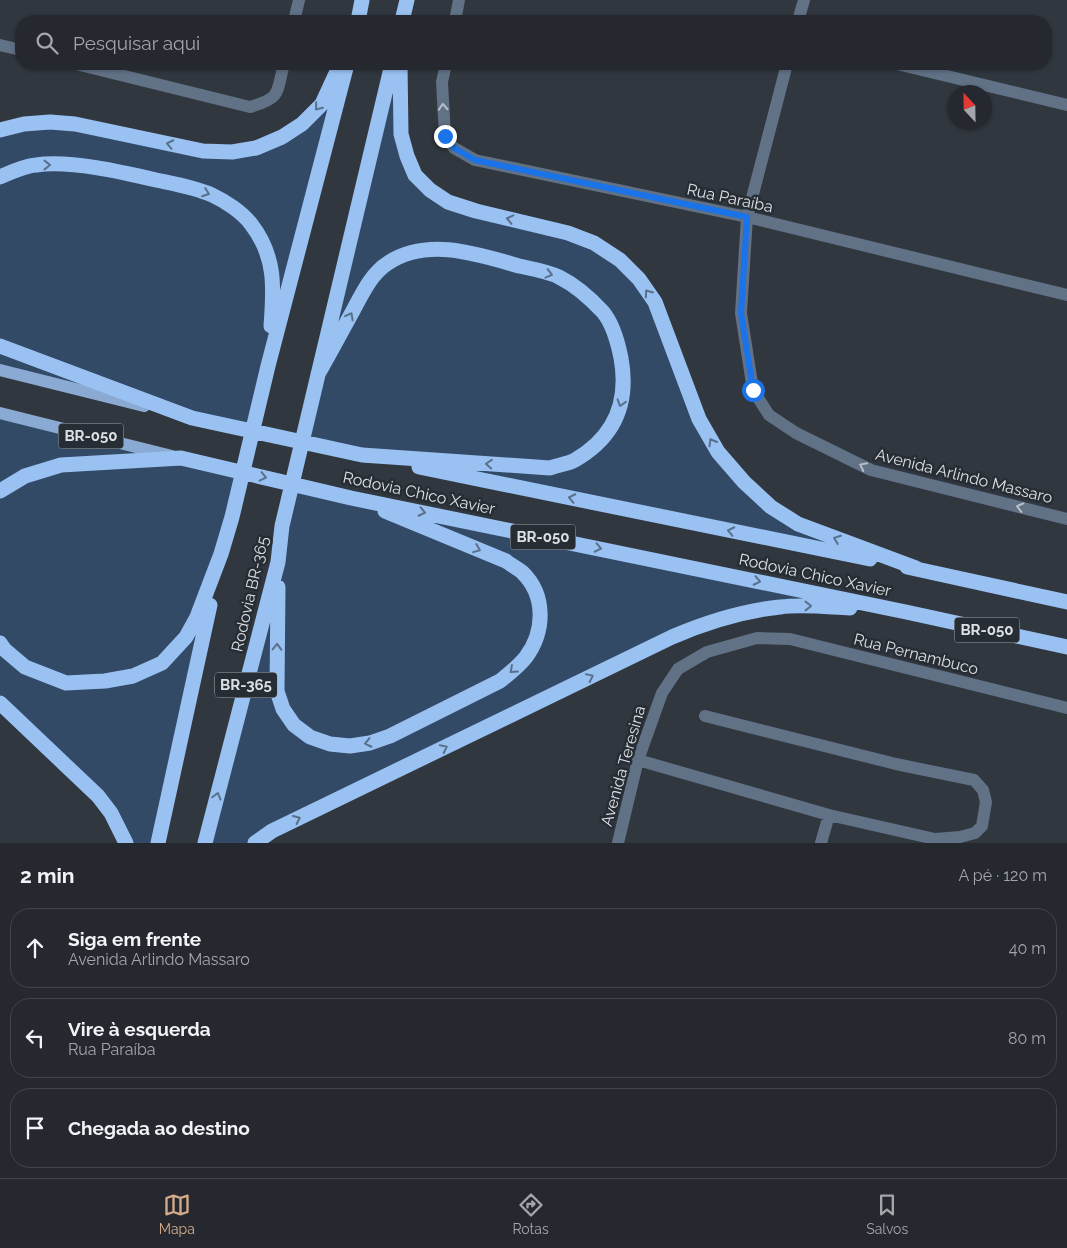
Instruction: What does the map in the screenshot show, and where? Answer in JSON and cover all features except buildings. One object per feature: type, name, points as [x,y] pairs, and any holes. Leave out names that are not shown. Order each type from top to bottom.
[{"type":"highway","points":[[359,15],[362,0]]},
{"type":"highway","points":[[403,15],[407,0]]},
{"type":"highway","points":[[0,130],[24,124],[50,122],[75,124],[202,151],[232,152],[248,149],[282,137],[302,124],[322,104],[337,70]]},
{"type":"highway","points":[[0,643],[25,668],[66,682],[105,681],[133,676],[162,663],[186,637],[197,617],[221,554],[232,517],[268,366],[345,70]]},
{"type":"highway","name":"Rodovia BR-365","points":[[205,843],[278,562],[282,526],[391,70]]},
{"type":"highway","points":[[400,70],[401,134],[406,156],[415,175],[430,190],[448,202],[467,208],[568,233],[594,243],[620,260],[639,279],[655,302],[699,419],[718,452],[744,482],[771,507],[798,524],[916,568]]},
{"type":"highway","points":[[0,177],[35,165],[64,164],[121,172],[185,186],[212,195],[233,208],[251,224],[263,243],[272,266],[274,290],[268,366]]},
{"type":"highway","points":[[0,346],[192,418],[362,455],[550,468],[575,460],[595,445],[614,424],[623,396],[623,369],[618,341],[605,314],[582,292],[559,277],[476,254],[427,249],[399,257],[387,264],[371,279],[318,374]]},
{"type":"highway","name":"Rodovia Chico Xavier","points":[[362,455],[916,568],[1067,602]]},
{"type":"highway","points":[[0,491],[25,476],[61,465],[181,458]]},
{"type":"highway","name":"Rodovia Chico Xavier","points":[[181,458],[351,498],[1067,647]]},
{"type":"highway","points":[[278,562],[276,691],[283,709],[294,725],[310,737],[330,744],[350,746],[370,743],[390,736],[500,681],[515,669],[526,656],[536,639],[541,622],[540,603],[533,586],[522,572],[506,561],[351,498]]},
{"type":"highway","name":"BR-365","points":[[158,843],[221,554]]},
{"type":"highway","points":[[255,843],[272,831],[706,622],[743,613],[782,607],[820,606],[906,612]]},
{"type":"highway","points":[[0,704],[98,796],[111,813],[126,843]]},
{"type":"main road","points":[[0,370],[192,418]]},
{"type":"main road","name":"Rodovia Chico Xavier","points":[[0,413],[181,458]]},
{"type":"street","points":[[296,15],[300,0]]},
{"type":"street","points":[[456,15],[459,0]]},
{"type":"street","points":[[800,15],[804,0]]},
{"type":"street","points":[[0,45],[15,49]]},
{"type":"street","points":[[100,70],[250,107],[266,102],[276,96],[282,70]]},
{"type":"street","name":"Rua Paraíba","points":[[445,70],[442,82],[445,136],[454,148],[475,160],[747,217],[1067,295]]},
{"type":"street","name":"Avenida Arlindo Massaro","points":[[785,70],[747,217],[741,313],[753,390],[769,415],[796,433],[871,470],[1067,519]]},
{"type":"street","points":[[922,70],[1067,104]]},
{"type":"street","name":"Rua Pernambuco","points":[[756,638],[790,639],[1067,708]]},
{"type":"street","name":"Avenida Teresina","points":[[618,843],[638,760],[662,693],[678,669],[707,652],[756,638]]},
{"type":"street","points":[[638,760],[829,815],[935,840],[975,833],[982,826],[986,802],[983,790],[974,780],[896,764],[704,716]]},
{"type":"street","points":[[821,843],[829,815]]},
{"type":"shaded area","points":[[336,70],[339,70],[252,433],[0,370],[0,130],[24,124],[232,152],[302,124]]},
{"type":"shaded area","points":[[391,70],[393,70],[401,134],[430,190],[568,233],[639,279],[699,419],[771,507],[916,568],[303,438]]},
{"type":"shaded area","points":[[0,413],[242,475],[221,554],[158,843],[126,843],[111,813],[0,703]]},
{"type":"shaded area","points":[[292,486],[906,612],[820,606],[706,622],[255,843],[205,843]]},
{"type":"route","points":[[445,136],[454,148],[475,160],[747,217],[741,313],[753,390]]}]
